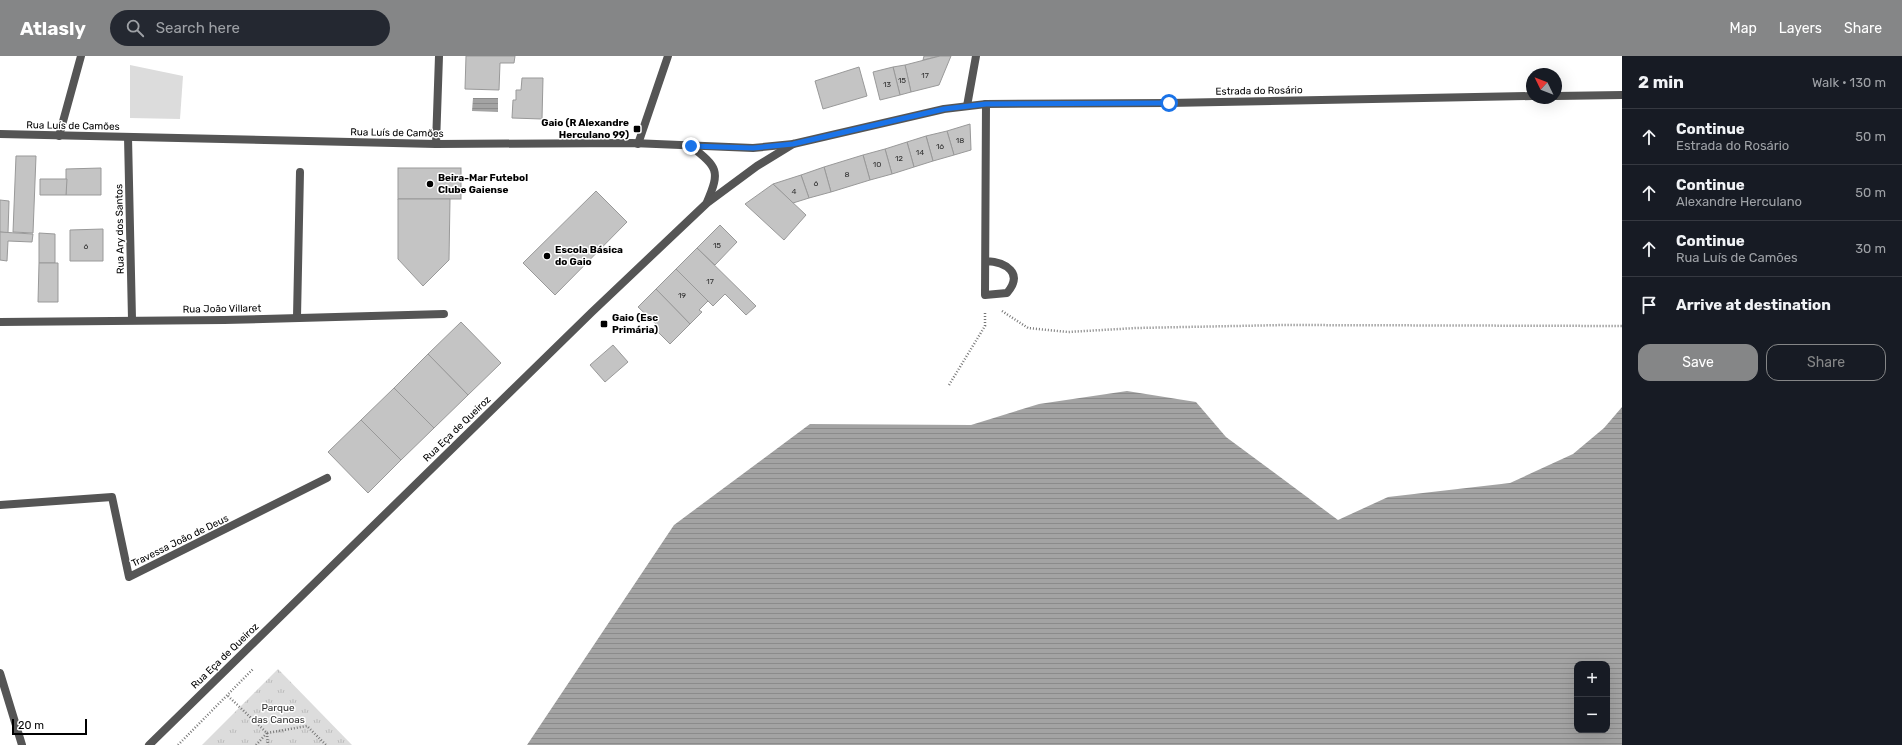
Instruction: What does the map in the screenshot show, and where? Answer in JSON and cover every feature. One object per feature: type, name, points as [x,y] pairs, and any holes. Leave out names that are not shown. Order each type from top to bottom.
[{"type":"street","points":[[59,136],[81,56]]},
{"type":"street","points":[[436,144],[439,56]]},
{"type":"street","points":[[638,144],[668,56]]},
{"type":"street","points":[[967,106],[976,56]]},
{"type":"street","points":[[1562,96],[1622,95]]},
{"type":"street","name":"Estrada do Rosário","points":[[793,144],[944,109],[986,104],[1169,103],[1526,96]]},
{"type":"street","points":[[986,104],[985,295],[1007,293],[1013,285],[1014,277],[1010,269],[1004,264],[986,261]]},
{"type":"street","name":"Rua Luís de Camões","points":[[0,134],[436,144],[638,144],[753,148],[793,144]]},
{"type":"street","name":"Rua Ary dos Santos","points":[[128,137],[132,320]]},
{"type":"street","name":"Rua Eça de Queiroz","points":[[149,745],[586,317],[707,203],[757,166],[793,144]]},
{"type":"street","points":[[691,146],[709,161],[714,168],[716,178],[707,203]]},
{"type":"street","points":[[297,317],[300,172]]},
{"type":"street","name":"Rua João Villaret","points":[[0,322],[224,320],[444,314]]},
{"type":"street","name":"Travessa João de Deus","points":[[0,505],[112,497],[129,577],[327,478]]},
{"type":"street","points":[[0,673],[22,745]]},
{"type":"path","points":[[985,295],[1005,313],[1028,328],[1068,332],[1136,328],[1284,325],[1622,326]]},
{"type":"path","points":[[949,385],[984,326],[985,295]]},
{"type":"path","points":[[228,696],[267,733],[268,745]]},
{"type":"path","points":[[256,745],[267,733],[307,726],[326,745]]},
{"type":"green space","points":[[130,65],[183,76],[180,119],[130,118]]},
{"type":"green space","name":"Parque das Canoas","points":[[278,669],[352,745],[202,745]]},
{"type":"shaded area","points":[[473,98],[498,98],[498,112],[472,111]]},
{"type":"shaded area","points":[[1127,391],[1196,402],[1226,437],[1338,520],[1388,497],[1510,483],[1573,454],[1604,428],[1622,407],[1622,745],[527,745],[674,525],[810,424],[971,425],[1039,404]]},
{"type":"building","points":[[466,56],[515,56],[514,63],[500,63],[499,90],[465,89]]},
{"type":"building","points":[[924,56],[940,56],[923,60]]},
{"type":"building","points":[[940,56],[951,56],[939,85],[911,92],[905,65]]},
{"type":"building","points":[[905,65],[911,92],[900,95],[893,67]]},
{"type":"building","points":[[859,67],[867,96],[823,109],[815,81]]},
{"type":"building","points":[[893,67],[900,95],[880,100],[873,72]]},
{"type":"building","points":[[522,78],[543,78],[542,119],[512,118],[513,100],[516,100],[516,90],[521,90]]},
{"type":"building","points":[[970,124],[971,150],[954,155],[947,131]]},
{"type":"building","points":[[947,131],[954,155],[933,161],[926,136]]},
{"type":"building","points":[[926,136],[933,161],[914,167],[907,142]]},
{"type":"building","points":[[907,142],[914,167],[892,174],[885,149]]},
{"type":"building","points":[[885,149],[892,174],[870,180],[863,155]]},
{"type":"building","points":[[863,155],[870,180],[831,192],[824,167]]},
{"type":"building","points":[[16,156],[36,156],[33,233],[13,232]]},
{"type":"building","points":[[824,167],[831,192],[809,198],[801,175]]},
{"type":"building","points":[[101,168],[101,195],[66,195],[66,169]]},
{"type":"building","name":"Beira-Mar Futebol Clube Gaiense","points":[[398,168],[461,168],[461,199],[398,199]]},
{"type":"building","points":[[801,175],[809,198],[793,203],[773,184]]},
{"type":"building","points":[[40,179],[67,179],[66,195],[40,195]]},
{"type":"building","points":[[773,184],[806,215],[784,240],[745,204]]},
{"type":"building","points":[[596,191],[627,222],[555,295],[523,263]]},
{"type":"building","points":[[398,199],[450,199],[449,260],[423,286],[398,259]]},
{"type":"building","points":[[0,200],[9,201],[8,233],[0,232]]},
{"type":"building","points":[[720,225],[737,242],[715,265],[697,248]]},
{"type":"building","points":[[103,229],[103,261],[70,261],[70,230]]},
{"type":"building","points":[[0,232],[33,234],[32,242],[8,241],[7,261],[0,260]]},
{"type":"building","points":[[39,233],[55,234],[55,263],[39,263]]},
{"type":"building","points":[[697,248],[756,306],[746,315],[725,294],[713,306],[676,269]]},
{"type":"building","points":[[39,263],[58,263],[58,302],[38,302]]},
{"type":"building","points":[[676,269],[708,301],[699,310],[702,312],[690,324],[656,289]]},
{"type":"building","points":[[656,289],[690,324],[670,344],[654,328],[657,325],[638,307]]},
{"type":"building","points":[[461,322],[501,363],[468,395],[428,354]]},
{"type":"building","points":[[613,345],[628,362],[605,382],[590,365]]},
{"type":"building","points":[[428,354],[468,395],[434,428],[394,388]]},
{"type":"building","points":[[394,388],[434,428],[401,460],[361,420]]},
{"type":"building","points":[[361,420],[401,460],[368,493],[328,452]]},
{"type":"place","name":"Gaio (R Alexandre Herculano 99)","points":[[637,129]]},
{"type":"place","name":"Beira-Mar Futebol Clube Gaiense","points":[[430,184]]},
{"type":"place","name":"Escola Básica do Gaio","points":[[547,256]]},
{"type":"place","name":"Gaio (Esc Primária)","points":[[604,324]]},
{"type":"route","points":[[691,146],[753,148],[793,144],[944,109],[986,104],[1169,103]]}]
